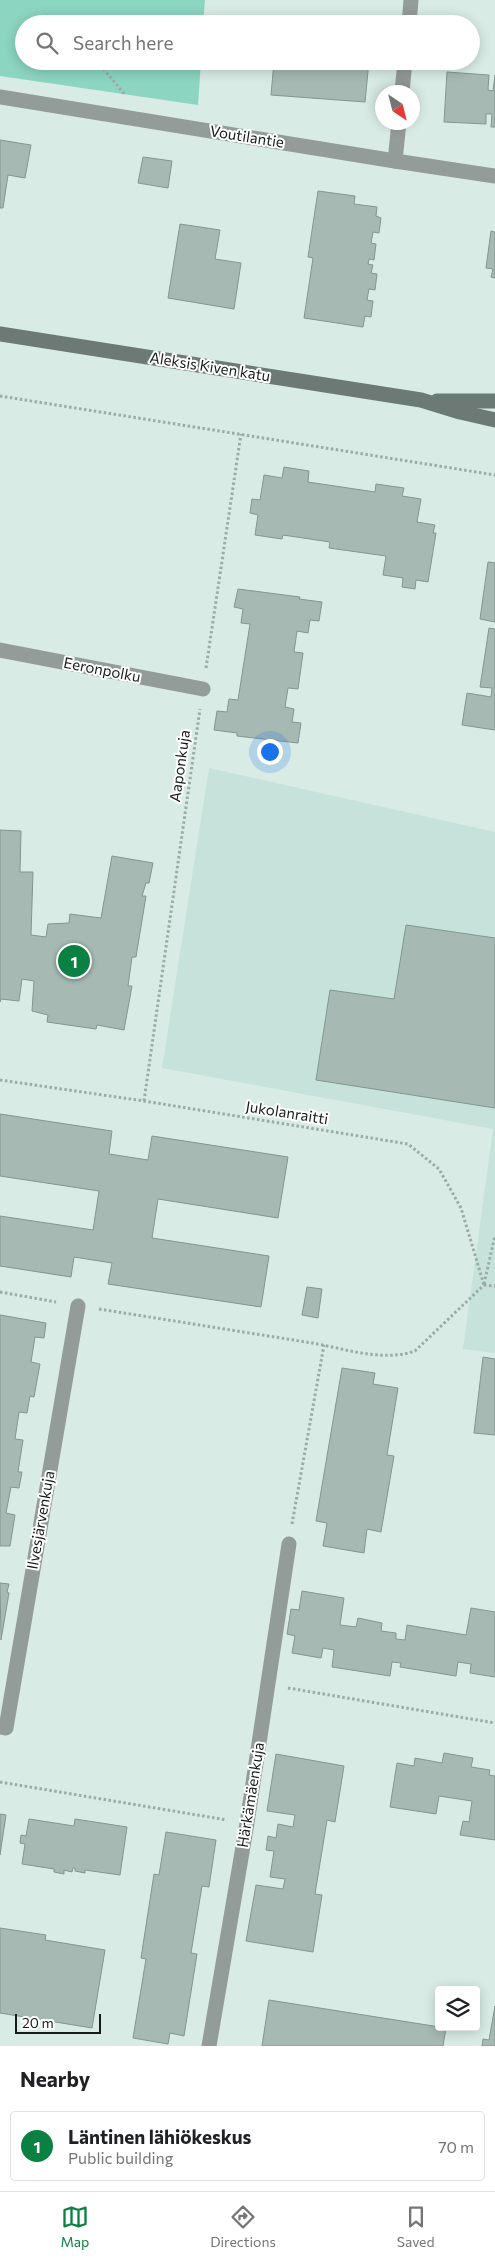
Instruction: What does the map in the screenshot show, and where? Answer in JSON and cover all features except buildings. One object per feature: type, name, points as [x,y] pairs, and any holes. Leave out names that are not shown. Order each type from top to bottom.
[{"type":"main road","name":"Aleksis Kiven katu","points":[[0,334],[421,400],[495,402]]},
{"type":"main road","name":"Aleksis Kiven katu","points":[[421,400],[495,420]]},
{"type":"street","points":[[410,15],[412,0]]},
{"type":"street","points":[[403,85],[404,70]]},
{"type":"street","name":"Voutilantie","points":[[0,97],[495,176]]},
{"type":"street","points":[[395,161],[398,130]]},
{"type":"street","name":"Eeronpolku","points":[[0,650],[203,690]]},
{"type":"street","name":"Ilvesjärvenkuja","points":[[0,1727],[6,1728],[78,1306]]},
{"type":"street","name":"Härkämäenkuja","points":[[208,2046],[247,1823],[289,1544]]},
{"type":"path","points":[[105,70],[147,120]]},
{"type":"path","points":[[0,396],[495,475]]},
{"type":"path","name":"Aaponkuja","points":[[144,1101],[241,434]]},
{"type":"path","name":"Jukolanraitti","points":[[0,1080],[144,1101],[408,1144],[439,1169],[461,1208],[484,1285]]},
{"type":"path","points":[[0,1292],[324,1344],[387,1356],[403,1356],[415,1351],[484,1285],[495,1236]]},
{"type":"path","points":[[484,1285],[495,1286]]},
{"type":"path","points":[[289,1544],[324,1344]]},
{"type":"path","points":[[268,1684],[495,1723]]},
{"type":"path","points":[[0,1782],[247,1823]]},
{"type":"shaded area","points":[[209,768],[495,832],[495,1353],[463,1349],[493,1129],[162,1068]]},
{"type":"green space","points":[[0,0],[205,0],[204,15],[15,15],[15,70],[200,70],[198,105],[0,76]]},
{"type":"place","name":"Läntinen lähiökeskus","points":[[74,961]]}]
